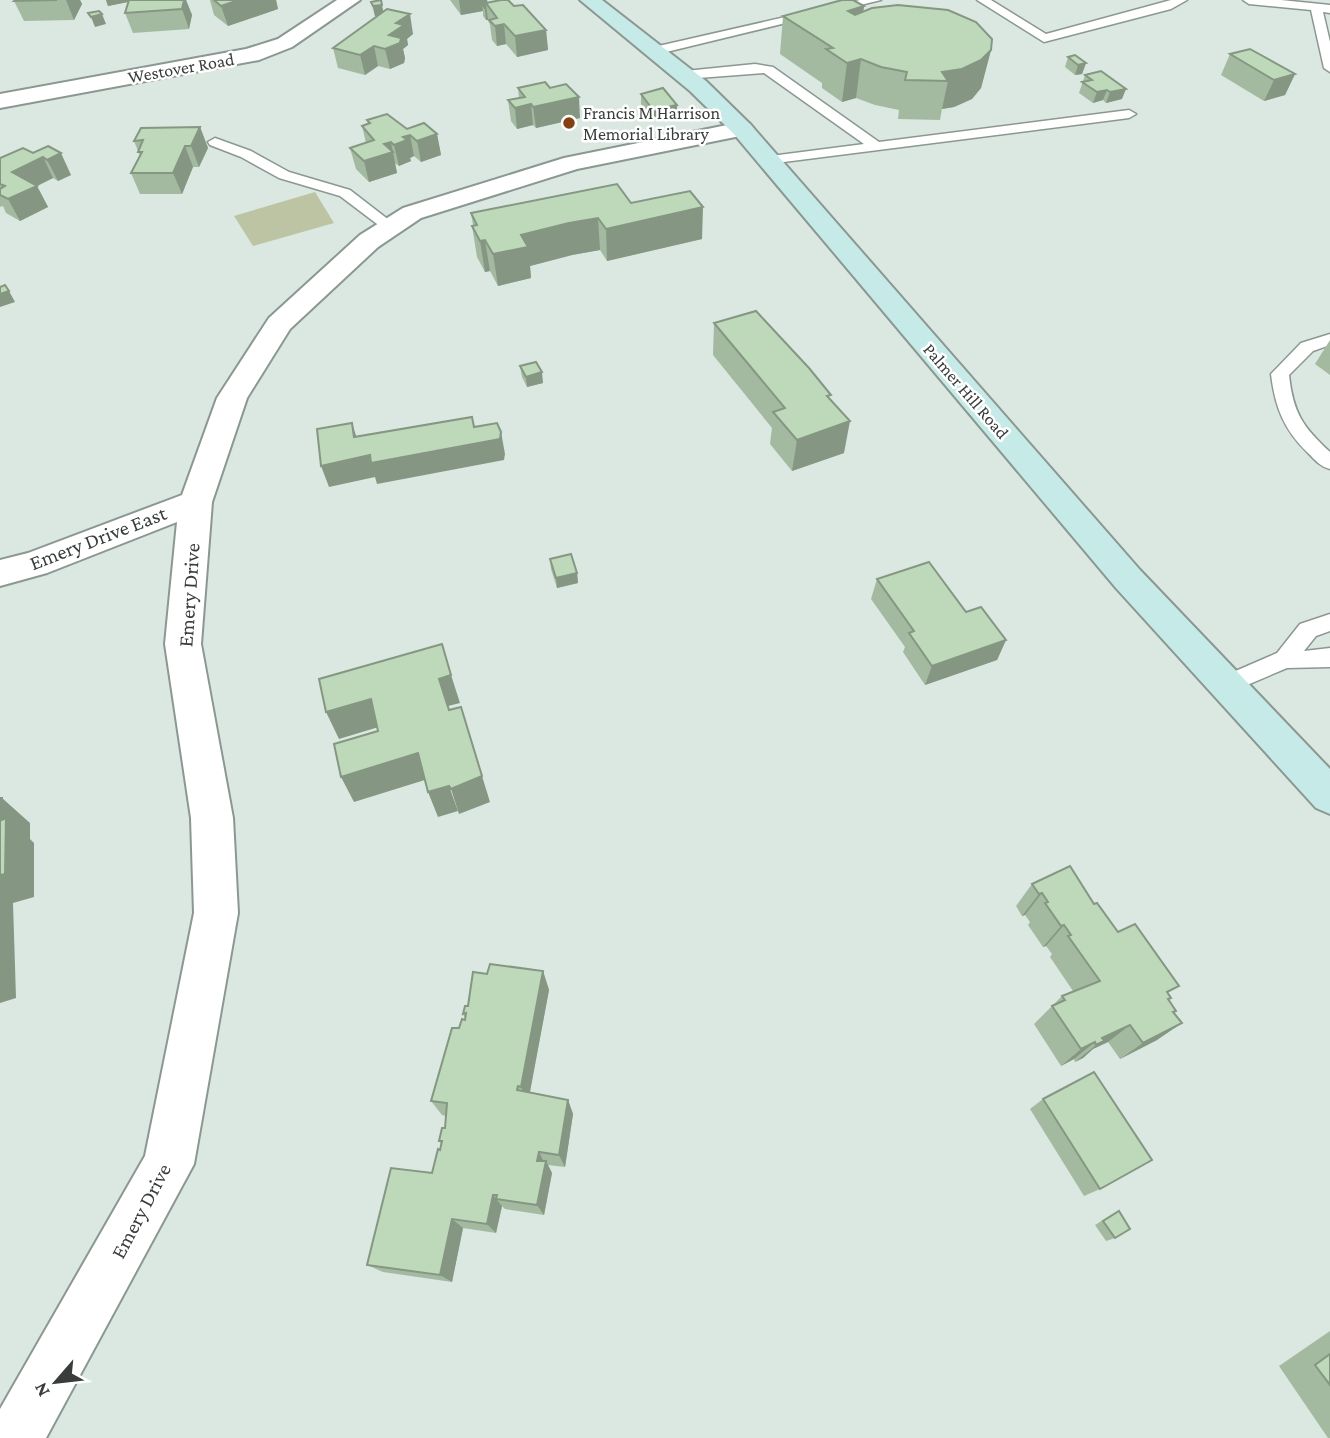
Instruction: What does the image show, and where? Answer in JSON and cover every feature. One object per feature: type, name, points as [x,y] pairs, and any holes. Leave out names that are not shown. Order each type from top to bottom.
[{"type":"main road","name":"Palmer Hill Road","points":[[590,0],[685,75],[742,129],[1128,579],[1330,796]]},
{"type":"street","name":"Westover Road","points":[[0,102],[251,55],[285,43],[350,0]]},
{"type":"street","name":"Emery Drive","points":[[15,1438],[169,1164],[216,913],[212,818],[183,644],[196,502],[232,398],[279,324],[369,241],[412,213],[572,163],[742,129]]},
{"type":"street","name":"Emery Drive East","points":[[0,573],[35,564],[196,502]]},
{"type":"lane","points":[[654,51],[875,0]]},
{"type":"lane","points":[[986,2],[1011,0]]},
{"type":"lane","points":[[986,2],[1044,38],[1181,0]]},
{"type":"lane","points":[[1250,0],[1330,9]]},
{"type":"lane","points":[[1316,8],[1330,68]]},
{"type":"lane","points":[[685,75],[755,68],[768,70],[876,146]]},
{"type":"lane","points":[[768,160],[1129,114]]},
{"type":"lane","points":[[215,142],[246,154],[284,175],[345,193],[390,228]]},
{"type":"lane","points":[[1330,339],[1307,346],[1280,374],[1282,402],[1297,432],[1330,463]]},
{"type":"lane","points":[[1285,659],[1308,631],[1330,622]]},
{"type":"lane","points":[[1225,685],[1285,659],[1324,660],[1330,657]]},
{"type":"green space","points":[[315,192],[334,223],[253,246],[234,216]]},
{"type":"building","points":[[129,0],[184,0],[182,9],[125,13]]},
{"type":"building","points":[[214,0],[239,0],[221,6]]},
{"type":"building","points":[[381,0],[382,5],[373,6],[371,2]]},
{"type":"building","points":[[508,0],[514,6],[523,5],[546,30],[515,36],[504,24],[495,26],[489,20],[497,18],[486,3]]},
{"type":"building","points":[[842,0],[853,0],[864,6],[848,11],[855,15],[872,8],[898,5],[948,10],[976,22],[992,39],[991,50],[981,60],[962,69],[942,72],[948,81],[905,80],[907,72],[881,67],[861,59],[847,63],[826,49],[833,48],[783,16]]},
{"type":"building","points":[[387,9],[410,14],[396,23],[404,25],[389,35],[401,38],[400,43],[385,49],[374,46],[360,55],[333,48]]},
{"type":"building","points":[[99,11],[102,14],[91,17],[88,13]]},
{"type":"building","points":[[1250,49],[1295,74],[1274,80],[1230,54]]},
{"type":"building","points":[[1075,55],[1086,63],[1078,65],[1068,57]]},
{"type":"building","points":[[1101,71],[1126,89],[1097,92],[1082,82],[1092,80],[1085,75]]},
{"type":"building","points":[[545,82],[550,88],[566,84],[579,97],[515,108],[508,100],[525,97],[518,88]]},
{"type":"building","points":[[663,88],[677,105],[653,110],[641,94]]},
{"type":"building","points":[[387,114],[407,129],[424,123],[437,134],[417,141],[410,135],[403,137],[407,140],[394,145],[391,142],[384,144],[393,152],[364,161],[350,148],[374,140],[362,126],[370,123],[367,120]]},
{"type":"building","points":[[200,127],[191,146],[185,146],[173,173],[131,173],[142,152],[138,152],[143,140],[134,141],[141,128]]},
{"type":"building","points":[[48,146],[61,153],[47,160],[43,157],[12,172],[37,186],[8,199],[0,195],[0,189],[5,186],[0,184],[0,158],[23,148],[33,153]]},
{"type":"building","points":[[617,184],[631,203],[690,191],[703,207],[606,229],[598,218],[569,223],[521,235],[528,247],[493,254],[485,240],[480,241],[472,226],[477,225],[471,213]]},
{"type":"building","points":[[5,285],[9,291],[0,294],[0,287]]},
{"type":"building","points":[[756,311],[809,368],[831,395],[827,396],[850,421],[797,440],[773,412],[785,408],[714,323]]},
{"type":"building","points":[[536,362],[542,372],[526,377],[520,366]]},
{"type":"building","points":[[472,417],[474,427],[497,423],[501,432],[500,439],[371,463],[370,455],[321,466],[317,429],[352,423],[354,437]]},
{"type":"building","points":[[571,554],[577,573],[556,578],[550,559]]},
{"type":"building","points":[[929,562],[966,612],[981,607],[1006,640],[932,666],[909,633],[914,631],[877,579]]},
{"type":"building","points":[[442,644],[451,675],[439,679],[449,710],[461,707],[482,776],[451,789],[449,786],[428,792],[418,753],[341,777],[334,744],[378,731],[371,699],[326,712],[319,679]]},
{"type":"building","points":[[0,798],[2,820],[6,818],[5,874],[0,875]]},
{"type":"building","points":[[1070,866],[1094,904],[1097,903],[1118,932],[1135,924],[1179,986],[1167,992],[1176,1011],[1173,1012],[1182,1023],[1143,1043],[1130,1025],[1102,1038],[1104,1041],[1096,1045],[1095,1042],[1081,1049],[1052,1006],[1065,1000],[1062,996],[1100,981],[1068,936],[1071,935],[1064,925],[1061,926],[1045,903],[1048,902],[1042,893],[1039,894],[1032,884]]},
{"type":"building","points":[[490,964],[543,971],[521,1087],[518,1086],[517,1090],[568,1100],[559,1155],[539,1152],[537,1161],[546,1161],[537,1205],[496,1199],[497,1195],[493,1195],[487,1224],[452,1219],[440,1275],[367,1265],[391,1168],[432,1173],[442,1141],[439,1141],[442,1128],[445,1128],[447,1103],[431,1101],[452,1028],[459,1028],[462,1019],[465,1020],[466,1013],[463,1014],[465,1006],[468,1006],[473,972],[487,974]]},
{"type":"building","points":[[1094,1072],[1152,1160],[1100,1189],[1043,1099]]},
{"type":"building","points":[[1119,1211],[1130,1229],[1115,1238],[1103,1221]]},
{"type":"building","points":[[1330,1354],[1330,1385],[1315,1365]]},
{"type":"place","name":"Francis M Harrison Memorial Library","points":[[569,123]]}]
